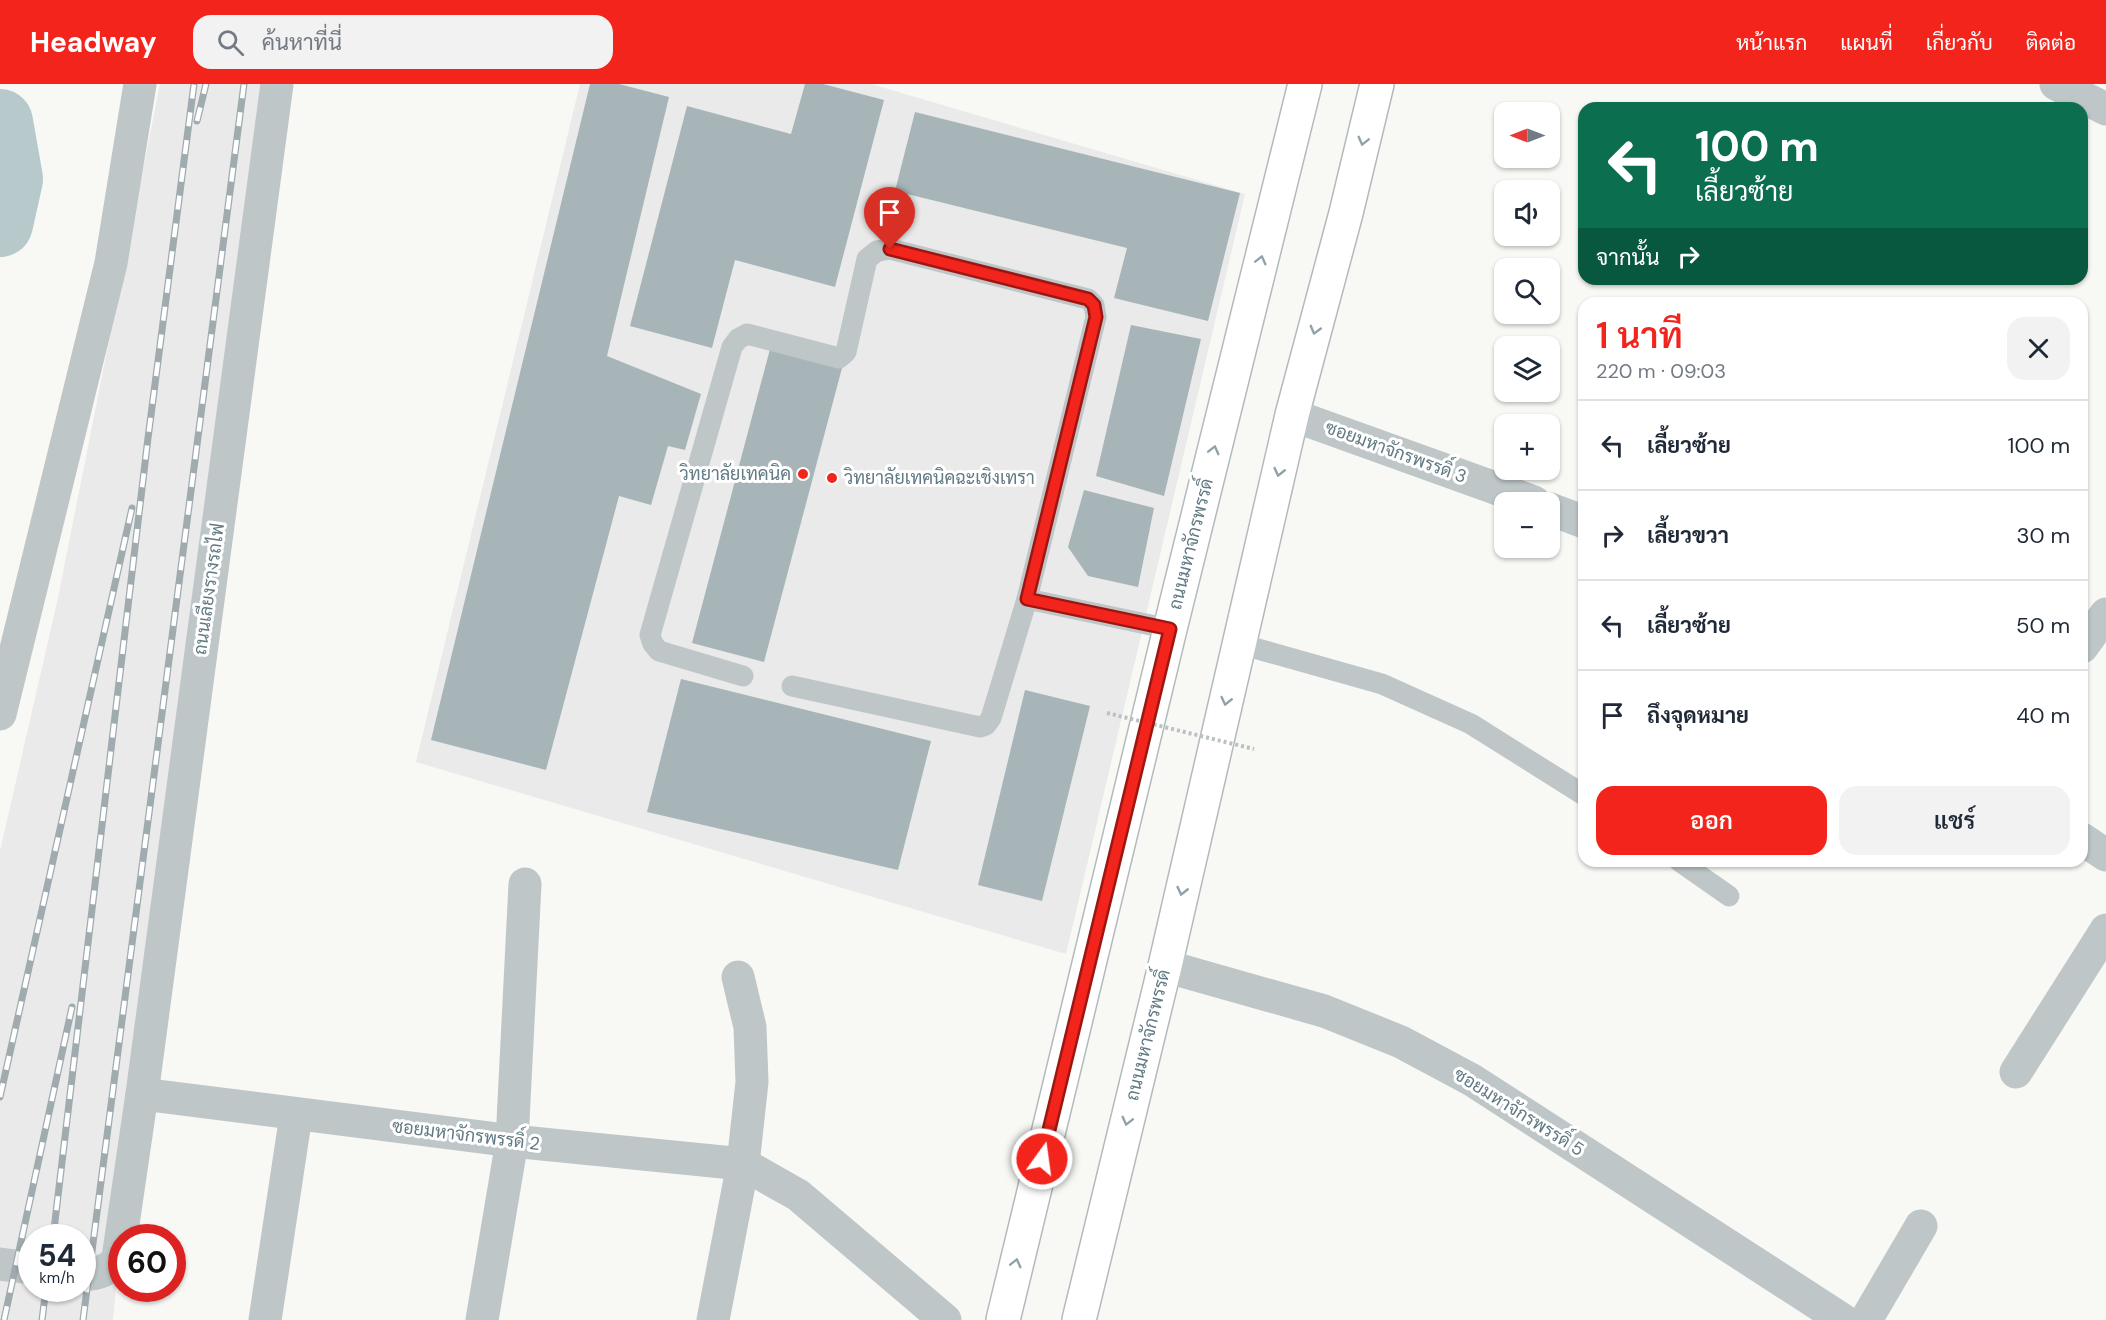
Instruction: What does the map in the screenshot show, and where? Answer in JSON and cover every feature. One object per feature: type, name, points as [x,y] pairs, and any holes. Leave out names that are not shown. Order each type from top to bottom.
[{"type":"main road","name":"ถนนมหาจักรพรรดิ์","points":[[1003,1320],[1305,84]]},
{"type":"main road","name":"ถนนมหาจักรพรรดิ์","points":[[1078,1320],[1165,966],[1292,415],[1346,213],[1377,84]]},
{"type":"street","points":[[0,714],[111,263],[140,84]]},
{"type":"street","name":"ถนนเลียงรางรถไฟ","points":[[142,1094],[277,84]]},
{"type":"street","points":[[2056,84],[2106,109]]},
{"type":"street","name":"ซอยมหาจักรพรรดิ์ 3","points":[[1292,415],[1506,492]]},
{"type":"street","points":[[1560,513],[1578,520]]},
{"type":"street","points":[[2088,639],[2106,614]]},
{"type":"street","points":[[2088,843],[2106,855]]},
{"type":"street","points":[[482,1320],[512,1141],[525,884]]},
{"type":"street","points":[[2016,1072],[2106,930]]},
{"type":"street","name":"ซอยมหาจักรพรรดิ์ 5","points":[[1165,966],[1324,1011],[1401,1042],[1472,1080],[1843,1320]]},
{"type":"street","points":[[713,1320],[743,1164],[752,1082],[750,1027],[738,977]]},
{"type":"street","points":[[96,1273],[111,1268],[118,1258],[142,1094]]},
{"type":"street","name":"ซอยมหาจักรพรรดิ์ 2","points":[[142,1094],[512,1141],[743,1164],[798,1195],[945,1320]]},
{"type":"street","points":[[265,1320],[296,1115]]},
{"type":"street","points":[[1866,1320],[1921,1226]]},
{"type":"street","points":[[0,1264],[18,1266]]},
{"type":"lane","points":[[743,676],[659,651],[653,644],[650,634],[732,347],[738,339],[747,334],[839,358],[846,352],[867,259],[878,251],[890,249],[1088,299],[1094,305],[1096,317],[1027,599],[986,725],[980,727],[792,686]]},
{"type":"lane","points":[[1027,599],[1170,629]]},
{"type":"lane","points":[[1240,644],[1383,684],[1471,724],[1578,791]]},
{"type":"lane","points":[[1688,867],[1729,896]]},
{"type":"path","points":[[1107,713],[1254,749]]},
{"type":"shaded area","points":[[160,84],[263,84],[143,997],[122,1224],[108,1224],[108,1302],[115,1302],[113,1320],[0,1320],[0,851],[58,598]]},
{"type":"shaded area","name":"วิทยาลัยเทคนิคฉะเชิงเทรา","points":[[580,84],[871,84],[1245,194],[1066,954],[416,762]]},
{"type":"building","points":[[590,84],[619,84],[669,97],[607,356],[701,394],[685,450],[668,446],[651,505],[619,496],[546,770],[431,740]]},
{"type":"building","points":[[805,84],[823,84],[884,100],[835,287],[735,260],[712,348],[630,326],[687,106],[791,134]]},
{"type":"building","points":[[915,112],[1240,193],[1208,321],[1114,298],[1127,248],[895,191]]},
{"type":"building","points":[[1131,325],[1201,339],[1164,496],[1096,476]]},
{"type":"building","points":[[770,349],[842,368],[764,662],[692,643]]},
{"type":"building","points":[[1084,490],[1154,508],[1138,587],[1088,576],[1068,547]]},
{"type":"building","points":[[681,679],[931,741],[898,870],[647,812]]},
{"type":"building","points":[[1025,690],[1090,706],[1042,901],[978,885]]},
{"type":"waterway","points":[[0,122],[10,179],[0,224]]},
{"type":"railway","points":[[55,1224],[148,438],[194,84]]},
{"type":"railway","points":[[197,121],[206,84]]},
{"type":"railway","points":[[83,1320],[244,84]]},
{"type":"railway","points":[[0,1097],[132,508]]},
{"type":"railway","points":[[4,1320],[72,1007]]},
{"type":"railway","points":[[42,1320],[44,1302]]},
{"type":"place","name":"วิทยาลัยเทคนิค","points":[[803,474]]},
{"type":"place","name":"วิทยาลัยเทคนิคฉะเชิงเทรา","points":[[832,478]]},
{"type":"route","points":[[890,249],[1088,299],[1094,305],[1096,317],[1027,599],[1170,629],[1042,1159]]}]
